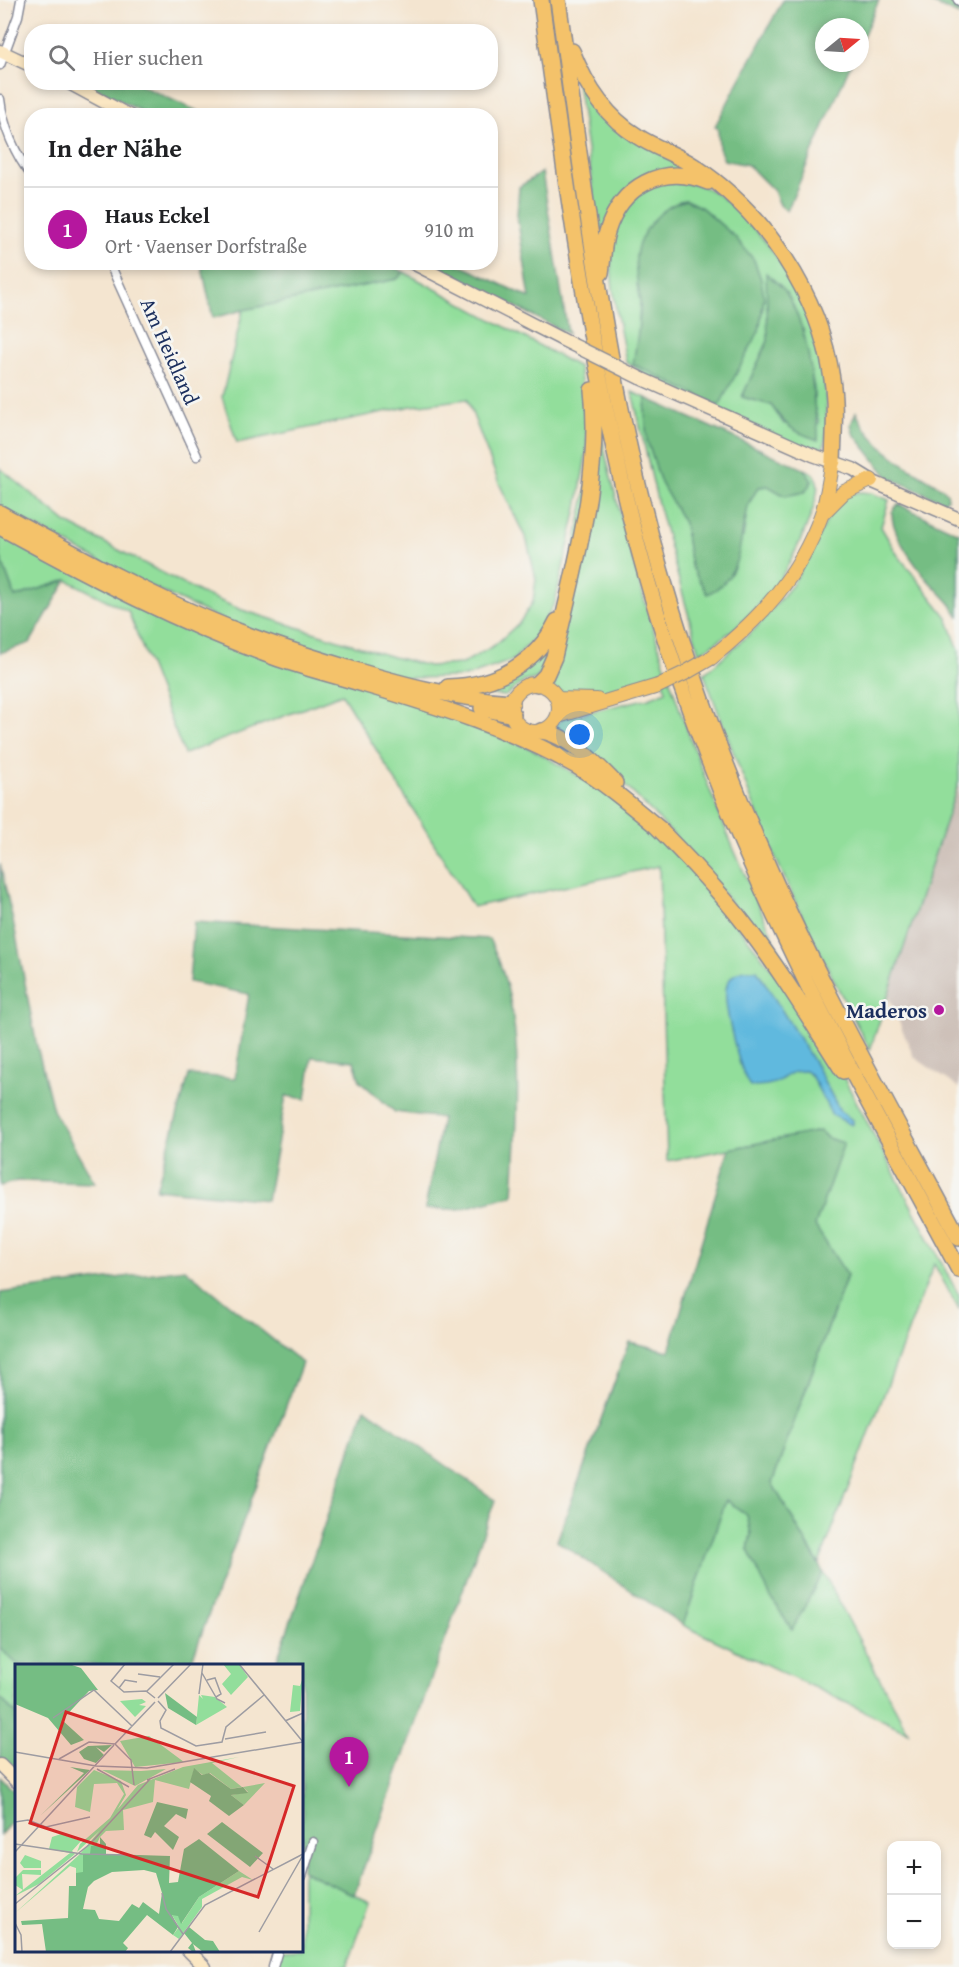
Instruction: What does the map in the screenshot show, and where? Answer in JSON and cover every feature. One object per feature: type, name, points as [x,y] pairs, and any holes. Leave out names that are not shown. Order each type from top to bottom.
[{"type":"highway","points":[[541,0],[581,280],[599,382],[623,489],[648,581],[683,690],[717,782],[762,889],[828,1024],[959,1270]]},
{"type":"highway","points":[[558,0],[598,291],[612,373],[642,502],[683,642],[730,774],[770,870],[801,936],[959,1238]]},
{"type":"highway","points":[[562,26],[581,74],[616,120],[637,136],[693,166],[725,190],[761,226],[796,277],[816,320],[832,377],[834,402],[832,465]]},
{"type":"highway","points":[[598,291],[606,234],[619,204],[636,187],[657,178],[675,176],[699,178],[725,190]]},
{"type":"highway","points":[[537,684],[546,675],[550,666],[571,581],[582,530],[595,444],[594,403],[581,323],[581,280]]},
{"type":"highway","points":[[0,513],[114,575],[241,632],[414,687],[512,708]]},
{"type":"highway","points":[[0,527],[115,589],[187,623],[281,660],[368,685],[464,717],[555,755],[601,782],[661,830]]},
{"type":"highway","points":[[360,671],[443,687],[476,684],[500,677],[524,663],[545,642],[558,617],[571,581]]},
{"type":"highway","points":[[368,685],[512,708]]},
{"type":"highway","points":[[541,731],[560,737],[587,757],[705,876],[743,922],[845,1075],[883,1127]]},
{"type":"main road","points":[[558,716],[658,686],[711,658],[750,625],[766,609],[799,562],[822,514],[832,465]]},
{"type":"main road","points":[[822,514],[844,492],[871,480]]},
{"type":"main road","points":[[537,684],[549,688],[558,699],[558,716],[552,724],[541,731],[525,729],[517,723],[512,708],[515,695],[523,687],[537,684]]},
{"type":"main road","points":[[558,699],[612,701]]},
{"type":"street","points":[[21,0],[18,16],[1,57],[24,64]]},
{"type":"street","points":[[82,90],[115,108]]},
{"type":"street","points":[[0,99],[10,138],[24,166]]},
{"type":"street","name":"Am Heidland","points":[[113,270],[197,456]]},
{"type":"street","points":[[427,270],[640,378],[832,465],[854,469],[871,480],[959,519]]},
{"type":"street","points":[[0,1765],[15,1780]]},
{"type":"street","points":[[303,1870],[313,1842]]},
{"type":"street","points":[[190,1952],[205,1967]]},
{"type":"street","points":[[273,1967],[277,1952]]},
{"type":"shaded area","points":[[959,781],[959,1088],[914,1057],[888,996]]},
{"type":"green space","points":[[783,0],[879,0],[869,23],[869,18],[815,18],[815,72],[847,72],[787,211],[780,205],[774,191],[748,165],[724,160],[719,148],[718,129],[715,126]]},
{"type":"green space","points":[[925,0],[959,0],[959,15]]},
{"type":"green space","points":[[574,61],[595,101],[702,175],[644,180],[601,245]]},
{"type":"green space","points":[[100,90],[151,90],[190,108],[134,108]]},
{"type":"green space","points":[[542,172],[568,334],[445,270],[471,270],[530,298],[517,216],[519,187]]},
{"type":"green space","points":[[665,182],[697,185],[719,196],[745,219],[783,266],[809,319],[818,347],[824,376],[826,406],[826,437],[822,448],[797,445],[655,381],[626,362],[612,277],[612,243],[615,227],[622,213],[639,193]],"holes":[[[686,200],[702,208],[736,238],[764,298],[759,331],[638,333],[640,302],[637,284],[679,201]],[[803,329],[814,388],[814,406],[819,423],[784,424],[771,405],[742,397],[768,341]]]},
{"type":"green space","points":[[686,200],[702,208],[736,238],[754,260],[761,279],[764,298],[759,331],[719,406],[633,364],[640,311],[636,268],[638,247],[647,229],[660,213]]},
{"type":"green space","points":[[203,270],[400,270],[404,272],[397,279],[213,318]]},
{"type":"green space","points":[[404,272],[579,367],[586,418],[587,450],[577,508],[555,602],[536,636],[513,660],[465,677],[405,678],[291,645],[229,623],[126,575],[0,508],[0,468],[67,523],[201,593],[242,610],[429,666],[462,664],[495,645],[520,622],[533,602],[536,579],[527,541],[498,481],[467,399],[412,406],[237,443],[222,397],[243,310],[397,279]]},
{"type":"green space","points":[[766,273],[786,292],[799,318],[812,375],[818,440],[790,427],[771,405],[742,397],[768,341]]},
{"type":"green space","points":[[632,392],[646,398],[647,440],[661,483],[684,523],[691,566],[743,537],[748,506],[758,487],[768,486],[805,492],[812,482],[804,469],[812,473],[817,481],[816,499],[807,524],[780,579],[763,601],[741,623],[699,653],[658,504]]},
{"type":"green space","points":[[646,398],[804,469],[812,481],[805,492],[785,496],[768,486],[758,487],[747,508],[738,557],[733,569],[719,587],[707,594],[691,566],[684,523],[661,483],[647,440]]},
{"type":"green space","points":[[856,412],[863,425],[882,447],[905,465],[942,488],[948,498],[944,502],[888,477],[853,433],[851,424]]},
{"type":"green space","points":[[599,427],[636,571],[681,713],[735,851],[797,986],[714,882],[656,816],[591,756],[556,729],[556,725],[564,718],[649,698],[666,691],[661,675],[645,681],[645,686],[605,697],[583,700],[563,696],[547,682]]},
{"type":"green space","points":[[861,492],[889,500],[881,527],[897,554],[947,617],[959,651],[959,781],[870,1050],[835,983],[770,846],[704,674],[755,629],[793,584],[839,498],[846,494]]},
{"type":"green space","points":[[898,504],[959,533],[959,618],[915,564],[899,537],[892,512]]},
{"type":"green space","points":[[0,533],[421,707],[532,749],[617,798],[696,874],[776,974],[830,1052],[959,1296],[959,1310],[934,1264],[819,1564],[772,1483],[847,1276],[815,1226],[843,1143],[827,1138],[820,1131],[667,1161],[659,866],[473,907],[342,694],[184,754],[128,611],[67,580],[15,597],[0,556]],"holes":[[[756,970],[815,1064],[840,1111],[852,1120],[832,1115],[811,1075],[805,1071],[789,1072],[782,1079],[740,1065],[726,999],[727,985]]]},
{"type":"green space","points":[[0,556],[15,597],[67,580],[30,643],[0,653]]},
{"type":"green space","points":[[552,637],[546,669],[535,679],[525,681],[505,696],[456,691],[488,685]]},
{"type":"green space","points":[[0,864],[36,1042],[53,1110],[95,1183],[17,1181],[0,1186]]},
{"type":"green space","points":[[194,922],[489,939],[510,999],[515,1031],[517,1099],[513,1195],[460,1209],[425,1209],[442,1118],[395,1112],[360,1081],[354,1061],[312,1057],[306,1099],[286,1096],[267,1200],[156,1189],[189,1075],[235,1078],[249,994],[189,982]]},
{"type":"green space","points":[[820,1131],[827,1138],[844,1143],[815,1226],[847,1275],[772,1483],[823,1572],[792,1630],[770,1596],[748,1550],[751,1534],[747,1515],[726,1500],[683,1625],[557,1541],[629,1342],[669,1351],[729,1149]]},
{"type":"green space","points":[[185,1269],[302,1363],[190,1664],[17,1664],[0,1648],[0,1293]]},
{"type":"green space","points":[[365,1408],[495,1500],[354,1895],[303,1870],[303,1664],[276,1664]]},
{"type":"green space","points":[[726,1500],[747,1515],[751,1534],[748,1550],[792,1629],[823,1572],[908,1732],[683,1625]]},
{"type":"green space","points":[[0,1648],[17,1664],[15,1664],[15,1713],[0,1698]]},
{"type":"green space","points":[[0,1698],[15,1713],[15,1780],[0,1765]]},
{"type":"green space","points":[[0,1777],[15,1792],[15,1818],[0,1835]]},
{"type":"green space","points":[[303,1871],[370,1902],[347,1967],[273,1967],[278,1952],[303,1952]]},
{"type":"water","points":[[744,970],[757,970],[815,1064],[840,1111],[852,1120],[852,1125],[832,1115],[811,1075],[805,1071],[792,1073],[771,1084],[750,1086],[741,1067],[732,1036],[726,993],[727,985],[732,977]]},
{"type":"place","name":"Maderos","points":[[939,1010]]},
{"type":"place","name":"Haus Eckel","points":[[349,1787]]}]
